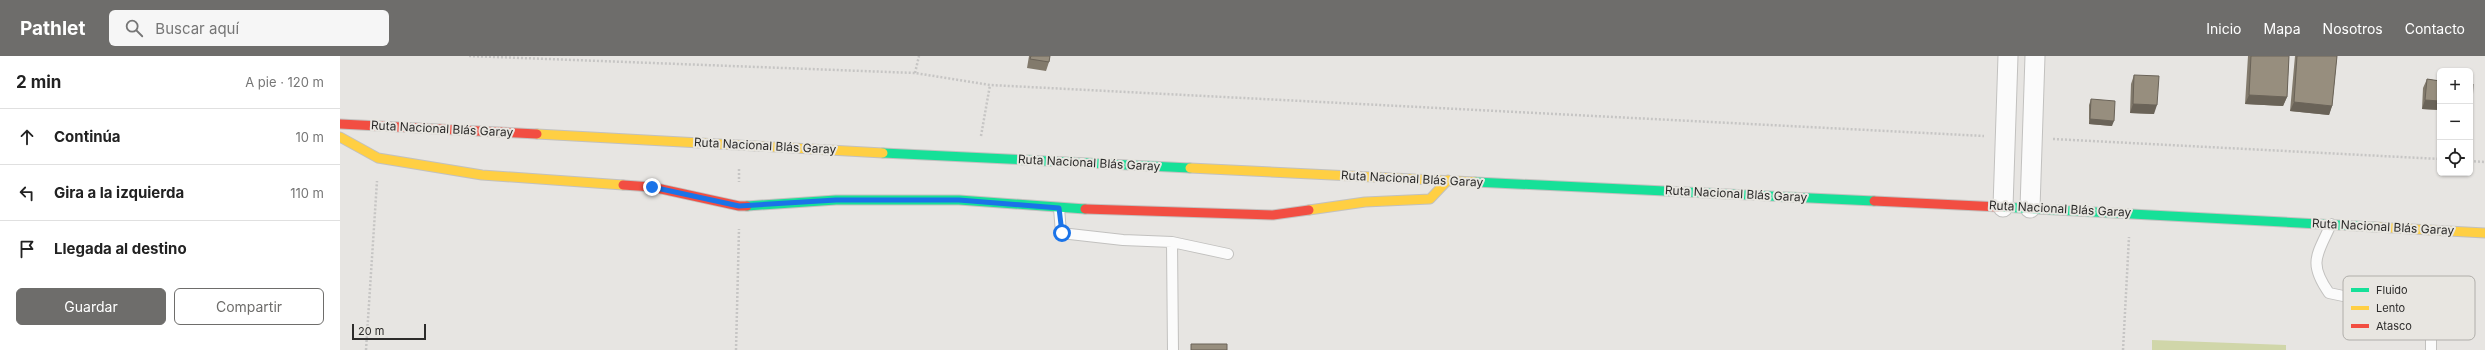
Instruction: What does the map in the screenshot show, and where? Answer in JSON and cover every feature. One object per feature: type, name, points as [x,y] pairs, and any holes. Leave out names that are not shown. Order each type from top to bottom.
[{"type":"main road","name":"Ruta Nacional Blás Garay","points":[[340,124],[739,144],[978,158],[2030,208],[2485,232]]},
{"type":"main road","points":[[340,137],[378,158],[482,175],[652,187],[739,206],[836,200],[959,200],[1059,208],[1273,215],[1365,202],[1430,199],[1448,180]]},
{"type":"street","points":[[2003,207],[2008,56]]},
{"type":"street","points":[[2030,208],[2035,56]]},
{"type":"lane","points":[[1059,208],[1062,233],[1123,240],[1172,242],[1228,254]]},
{"type":"lane","points":[[2332,224],[2315,259],[2318,277],[2329,293],[2343,296]]},
{"type":"lane","points":[[1172,242],[1173,350]]},
{"type":"path","points":[[469,56],[915,74],[990,85],[2005,137]]},
{"type":"path","points":[[915,74],[919,56]]},
{"type":"path","points":[[978,158],[990,85]]},
{"type":"path","points":[[2033,138],[2437,159]]},
{"type":"path","points":[[736,350],[739,144]]},
{"type":"path","points":[[366,350],[378,158]]},
{"type":"path","points":[[2473,161],[2485,162]]},
{"type":"path","points":[[2122,350],[2130,213]]},
{"type":"green space","points":[[2152,340],[2286,345],[2286,350],[2152,350]]},
{"type":"building","points":[[1031,56],[1050,56],[1049,62],[1030,59]]},
{"type":"building","points":[[2251,56],[2289,56],[2287,97],[2249,95]]},
{"type":"building","points":[[2297,56],[2337,56],[2332,106],[2294,102]]},
{"type":"building","points":[[2134,75],[2159,76],[2157,105],[2133,104]]},
{"type":"building","points":[[2427,79],[2437,81],[2437,101],[2425,100]]},
{"type":"building","points":[[2091,99],[2115,101],[2114,121],[2090,119]]},
{"type":"building","points":[[1191,344],[1227,344],[1227,350],[1191,350]]},
{"type":"traffic: fast","points":[[883,153],[1190,168]]},
{"type":"traffic: fast","points":[[1475,182],[1874,201]]},
{"type":"traffic: fast","points":[[747,206],[836,200],[959,200],[1085,209]]},
{"type":"traffic: fast","points":[[2000,207],[2375,227]]},
{"type":"traffic: slow","points":[[537,134],[883,153]]},
{"type":"traffic: slow","points":[[340,137],[378,158],[482,175],[623,185]]},
{"type":"traffic: slow","points":[[1190,168],[1475,182]]},
{"type":"traffic: slow","points":[[1309,210],[1365,202],[1430,199],[1448,180]]},
{"type":"traffic: slow","points":[[2375,227],[2485,233]]},
{"type":"traffic: jam","points":[[340,124],[537,134]]},
{"type":"traffic: jam","points":[[623,185],[652,187],[739,206],[747,206]]},
{"type":"traffic: jam","points":[[1874,201],[2000,207]]},
{"type":"traffic: jam","points":[[1085,209],[1273,215],[1309,210]]},
{"type":"route","points":[[652,187],[739,206],[836,200],[959,200],[1059,208],[1062,233]]}]
